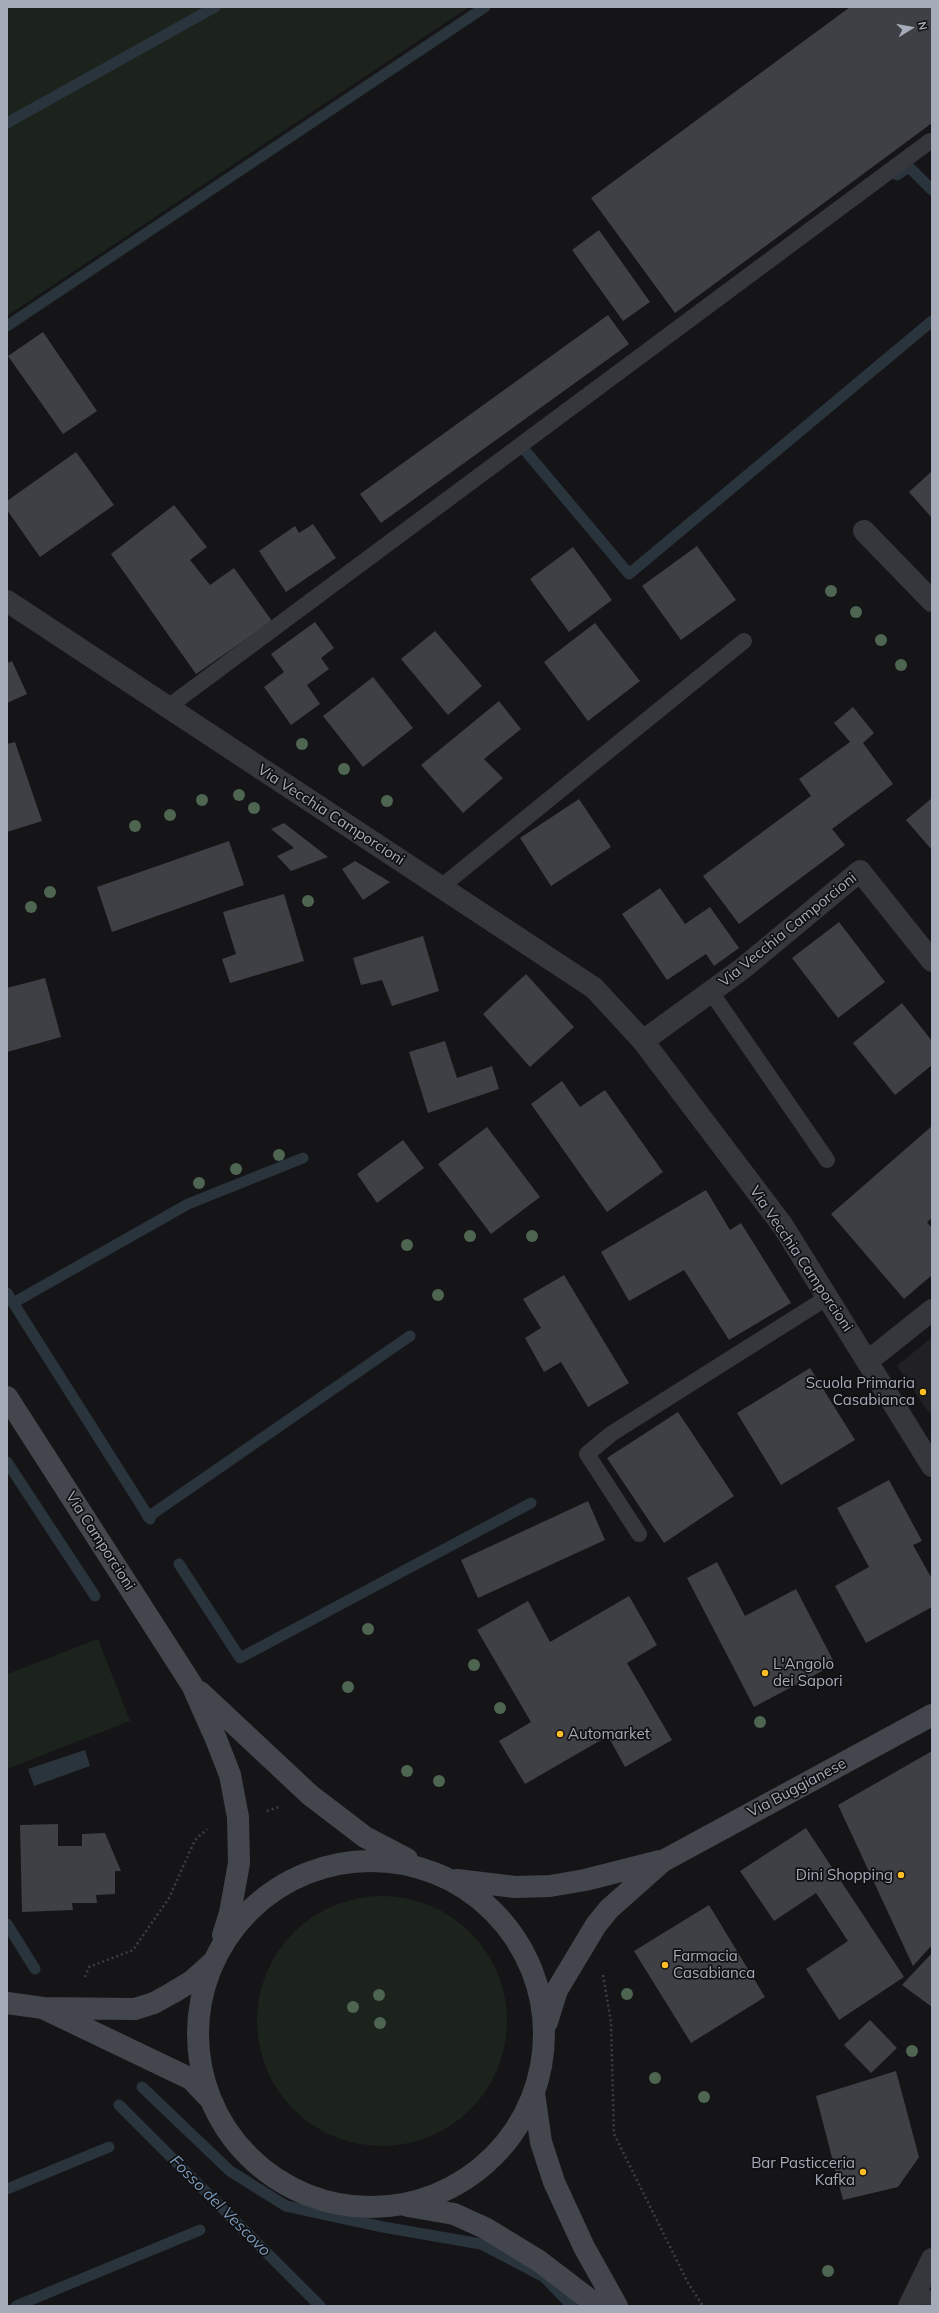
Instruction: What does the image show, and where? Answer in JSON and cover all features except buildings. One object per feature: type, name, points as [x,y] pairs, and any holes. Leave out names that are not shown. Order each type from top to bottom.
[{"type":"main road","name":"Via Camporcioni","points":[[7,1397],[192,1685]]},
{"type":"main road","points":[[192,1685],[310,1795],[365,1837],[424,1868],[450,1879],[485,1903],[504,1922],[520,1944],[532,1969],[540,1995],[544,2033],[543,2055],[534,2092],[519,2125],[502,2147],[484,2166],[462,2182],[437,2194],[399,2205]]},
{"type":"main road","points":[[192,1685],[230,1775],[238,1817],[239,1863],[230,1913],[198,2017],[198,2046],[203,2074],[212,2102],[224,2126],[241,2148],[260,2166],[282,2182],[306,2195],[332,2203],[358,2207],[399,2205],[454,2214],[485,2228],[539,2261],[598,2306]]},
{"type":"main road","name":"Via Buggianese","points":[[663,1860],[932,1715]]},
{"type":"main road","points":[[7,2003],[43,2008],[72,2007],[135,2009],[148,2005],[192,1981],[215,1959],[226,1939],[242,1917],[262,1899],[284,1883],[308,1871],[334,1864],[361,1860],[388,1861],[424,1868]]},
{"type":"main road","points":[[450,1879],[502,1886],[550,1886],[585,1880],[663,1860]]},
{"type":"main road","points":[[544,2033],[557,1990],[596,1925],[609,1909],[663,1860]]},
{"type":"main road","points":[[43,2008],[191,2079],[212,2102]]},
{"type":"main road","points":[[534,2092],[541,2142],[554,2182],[584,2247],[617,2306]]},
{"type":"street","points":[[864,531],[932,601]]},
{"type":"street","name":"Via Vecchia Camporcioni","points":[[7,601],[594,988],[644,1041],[783,1226],[932,1466]]},
{"type":"street","name":"Via Vecchia Camporcioni","points":[[644,1041],[742,969],[860,871],[932,960]]},
{"type":"street","points":[[868,1361],[932,1310]]},
{"type":"street","points":[[919,2300],[932,2259]]},
{"type":"lane","points":[[168,707],[930,141]]},
{"type":"lane","points":[[441,887],[744,641]]},
{"type":"lane","points":[[711,992],[827,1160]]},
{"type":"lane","points":[[640,1534],[587,1454],[612,1434],[828,1297]]},
{"type":"path","points":[[72,2007],[89,1967],[133,1950],[169,1898],[195,1840],[217,1820],[273,1810],[310,1795]]},
{"type":"path","points":[[601,1967],[611,2022],[614,2134],[688,2282],[704,2306]]},
{"type":"shaded area","points":[[7,7],[469,7],[7,316]]},
{"type":"shaded area","name":"Scuola Primaria Casabianca","points":[[932,1337],[932,1417],[897,1366]]},
{"type":"shaded area","points":[[98,1639],[130,1721],[7,1769],[7,1674]]},
{"type":"shaded area","points":[[85,1750],[90,1766],[34,1786],[28,1769]]},
{"type":"shaded area","points":[[370,1896],[394,1896],[418,1901],[441,1910],[471,1932],[486,1951],[498,1973],[505,1997],[507,2021],[505,2045],[498,2069],[486,2091],[471,2110],[452,2125],[430,2137],[394,2146],[370,2146],[346,2141],[323,2132],[302,2118],[285,2101],[271,2080],[262,2057],[257,2033],[257,2009],[262,1985],[271,1962],[285,1941],[302,1924],[323,1910],[346,1901]]},
{"type":"waterway","points":[[7,123],[215,7]]},
{"type":"waterway","points":[[7,326],[485,7]]},
{"type":"waterway","points":[[897,175],[909,167],[932,190]]},
{"type":"waterway","points":[[523,448],[629,574],[932,321]]},
{"type":"waterway","points":[[13,1303],[188,1204],[303,1158]]},
{"type":"waterway","points":[[7,1293],[150,1519]]},
{"type":"waterway","points":[[148,1517],[410,1336]]},
{"type":"waterway","points":[[7,1462],[95,1596]]},
{"type":"waterway","points":[[179,1564],[240,1658],[531,1503]]},
{"type":"waterway","name":"Fosso del Vescovo","points":[[7,1924],[35,1969]]},
{"type":"waterway","points":[[142,2087],[230,2171],[286,2206],[383,2227],[481,2244],[544,2277],[572,2306]]},
{"type":"waterway","name":"Fosso del Vescovo","points":[[119,2105],[320,2306]]},
{"type":"waterway","points":[[7,2189],[109,2147]]},
{"type":"waterway","points":[[16,2306],[200,2230]]},
{"type":"place","name":"Scuola Primaria Casabianca","points":[[923,1392]]},
{"type":"place","name":"L'Angolo dei Sapori","points":[[765,1673]]},
{"type":"place","name":"Automarket","points":[[560,1734]]},
{"type":"place","name":"Dini Shopping","points":[[901,1875]]},
{"type":"place","name":"Farmacia Casabianca","points":[[665,1965]]},
{"type":"place","name":"Bar Pasticceria Kafka","points":[[863,2172]]}]
